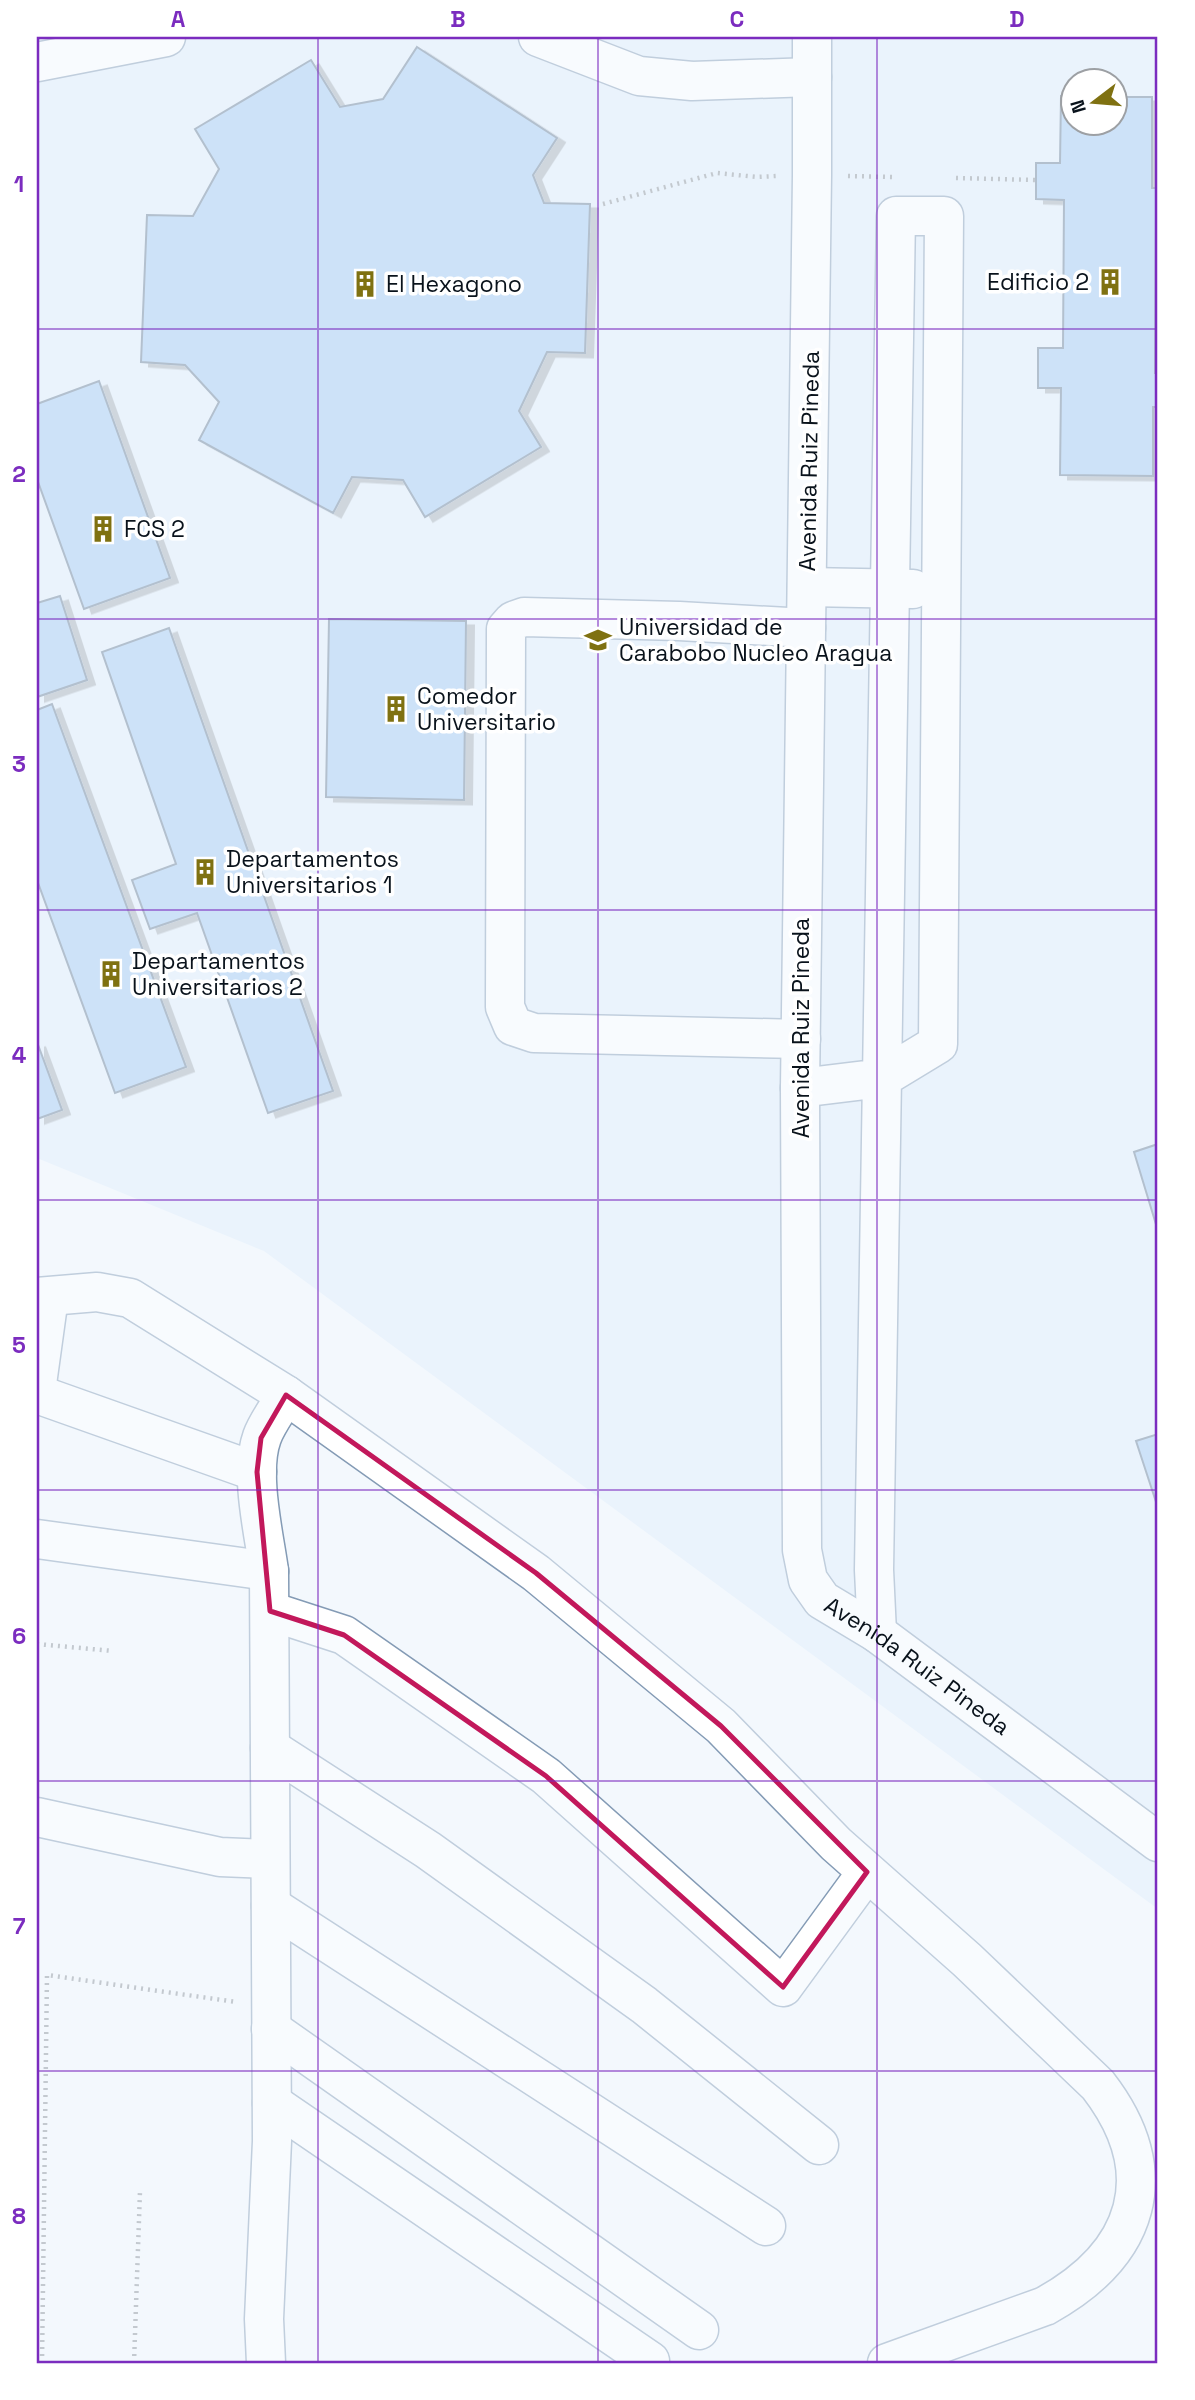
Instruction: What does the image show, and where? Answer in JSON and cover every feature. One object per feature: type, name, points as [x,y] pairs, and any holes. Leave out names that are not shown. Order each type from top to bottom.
[{"type":"street","points":[[37,62],[166,37]]},
{"type":"street","points":[[538,37],[639,76],[692,81],[812,77]]},
{"type":"street","name":"Avenida Ruiz Pineda","points":[[812,37],[800,1088],[802,1550],[808,1580],[822,1600],[877,1633],[1158,1842]]},
{"type":"street","points":[[800,1088],[882,1078],[938,1044],[944,216],[896,216],[890,588],[882,1078],[874,1570],[877,1633]]},
{"type":"street","points":[[807,587],[941,590]]},
{"type":"street","points":[[801,1039],[534,1033],[513,1026],[505,1007],[506,629],[513,621],[524,617],[806,628]]},
{"type":"street","points":[[37,1384],[43,1297],[97,1292],[130,1298],[286,1395],[536,1573],[721,1726],[836,1844],[967,1960],[1098,2085],[1125,2126],[1133,2149],[1136,2170],[1132,2212],[1122,2236],[1108,2257],[1090,2276],[1045,2306],[887,2363]]},
{"type":"street","points":[[37,1394],[257,1472]]},
{"type":"street","points":[[266,2363],[264,2319],[272,2103],[270,1571],[257,1472],[261,1438],[286,1395]]},
{"type":"street","points":[[37,1539],[270,1571]]},
{"type":"street","points":[[270,1611],[344,1635],[546,1776],[783,1987],[867,1872]]},
{"type":"street","points":[[270,1748],[428,1850],[622,1990],[819,2145]]},
{"type":"street","points":[[37,1817],[220,1857],[270,1859]]},
{"type":"street","points":[[271,1906],[766,2226]]},
{"type":"street","points":[[271,2018],[699,2330]]},
{"type":"street","points":[[272,2103],[650,2361]]},
{"type":"path","points":[[37,1644],[113,1651]]},
{"type":"path","points":[[42,2363],[47,1975],[271,2018]]},
{"type":"path","points":[[134,2363],[140,2191]]},
{"type":"highlighted area","points":[[286,1395],[536,1573],[721,1726],[867,1872],[783,1987],[546,1776],[344,1635],[270,1611],[257,1472],[261,1438]]},
{"type":"shaded area","name":"Universidad de Carabobo Nucleo Aragua","points":[[37,37],[1158,37],[1158,1909],[264,1251],[37,1158]]},
{"type":"building","name":"El Hexagono","points":[[417,47],[557,138],[533,175],[544,203],[590,204],[585,353],[547,352],[519,411],[541,447],[425,517],[403,480],[352,477],[333,513],[199,440],[219,402],[185,365],[141,362],[147,215],[193,216],[219,169],[195,129],[311,60],[340,107],[383,99]]},
{"type":"building","name":"Edificio 2","points":[[1128,97],[1152,97],[1152,188],[1158,188],[1155,373],[1158,373],[1158,407],[1153,407],[1153,476],[1060,475],[1061,388],[1038,388],[1038,348],[1063,348],[1064,200],[1036,199],[1036,163],[1060,163],[1060,136],[1128,136]]},
{"type":"building","name":"FCS 2","points":[[99,381],[170,578],[84,609],[37,479],[37,404]]},
{"type":"building","points":[[60,596],[87,680],[37,697],[37,603]]},
{"type":"building","name":"Comedor Universitario","points":[[329,619],[466,621],[464,800],[326,797]]},
{"type":"building","name":"Departamentos Universitarios 1","points":[[169,628],[333,1091],[268,1113],[197,913],[150,929],[132,880],[176,864],[102,652]]},
{"type":"building","name":"Departamentos Universitarios 2","points":[[52,704],[186,1067],[115,1093],[37,880],[37,710]]},
{"type":"building","points":[[37,1042],[62,1110],[37,1119]]},
{"type":"building","points":[[1158,1144],[1158,1231],[1134,1152]]},
{"type":"building","points":[[1158,1434],[1158,1508],[1136,1441]]},
{"type":"place","name":"Edificio 2","points":[[1110,282]]},
{"type":"place","name":"El Hexagono","points":[[365,284]]},
{"type":"place","name":"FCS 2","points":[[103,529]]},
{"type":"place","name":"Universidad de Carabobo Nucleo Aragua","points":[[598,640]]},
{"type":"place","name":"Comedor Universitario","points":[[396,709]]},
{"type":"place","name":"Departamentos Universitarios 1","points":[[205,872]]},
{"type":"place","name":"Departamentos Universitarios 2","points":[[111,974]]}]
